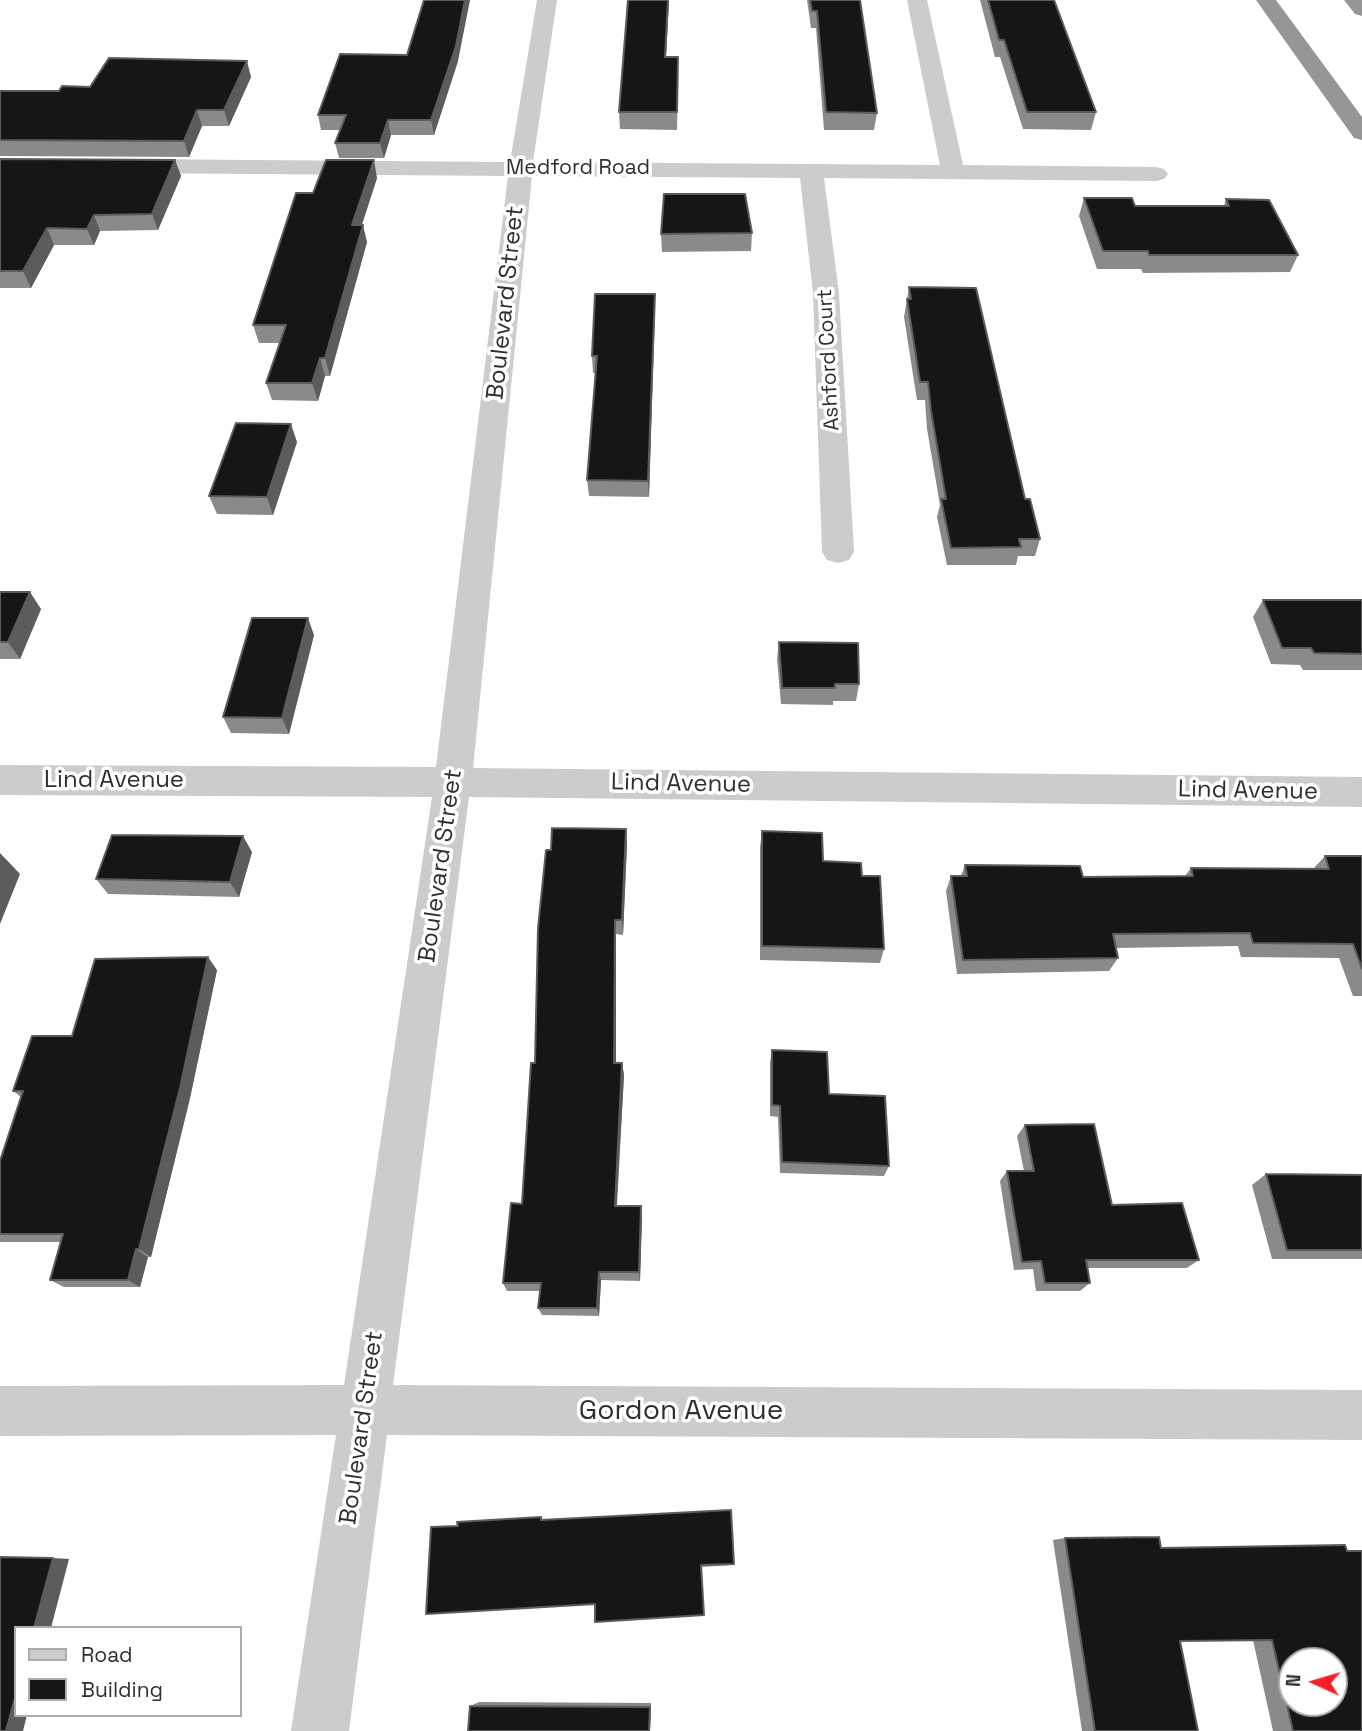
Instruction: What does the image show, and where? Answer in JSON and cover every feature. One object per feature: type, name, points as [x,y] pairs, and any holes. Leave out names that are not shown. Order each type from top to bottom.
[{"type":"highway","points":[[1266,0],[1362,133]]},
{"type":"highway","points":[[1354,0],[1362,10]]},
{"type":"street","name":"Boulevard Street","points":[[320,1731],[453,782],[521,168],[547,0]]},
{"type":"street","points":[[917,0],[953,171]]},
{"type":"street","name":"Medford Road","points":[[96,165],[1156,174]]},
{"type":"street","name":"Ashford Court","points":[[811,170],[826,293],[838,552]]},
{"type":"street","name":"Lind Avenue","points":[[0,780],[1362,792]]},
{"type":"street","name":"Gordon Avenue","points":[[0,1411],[1362,1415]]},
{"type":"building","points":[[424,0],[465,0],[456,46],[431,120],[388,120],[380,143],[335,143],[346,115],[318,115],[340,54],[407,55]]},
{"type":"building","points":[[628,0],[668,0],[665,57],[678,57],[677,112],[619,112]]},
{"type":"building","points":[[810,0],[860,0],[877,113],[826,112],[817,11],[812,11]]},
{"type":"building","points":[[988,0],[1054,0],[1096,112],[1027,112],[1004,40],[999,40]]},
{"type":"building","points":[[109,58],[247,61],[224,110],[197,110],[184,141],[0,140],[0,91],[59,91],[62,86],[90,87]]},
{"type":"building","points":[[0,159],[175,160],[152,214],[94,215],[87,229],[47,228],[23,271],[0,271]]},
{"type":"building","points":[[326,160],[374,160],[352,225],[363,225],[325,358],[320,358],[312,383],[266,383],[286,325],[253,325],[296,193],[313,193]]},
{"type":"building","points":[[664,194],[745,194],[752,233],[661,234]]},
{"type":"building","points":[[1084,198],[1132,198],[1135,206],[1229,206],[1226,199],[1269,200],[1298,255],[1149,255],[1148,251],[1103,251]]},
{"type":"building","points":[[909,287],[976,288],[1025,499],[1030,499],[1040,539],[1019,539],[1021,547],[951,548],[941,499],[946,499],[928,382],[920,382],[907,299],[911,299]]},
{"type":"building","points":[[595,294],[655,294],[648,481],[587,480],[597,356],[592,356]]},
{"type":"building","points":[[236,423],[291,424],[267,497],[209,496]]},
{"type":"building","points":[[0,592],[30,592],[8,642],[0,642]]},
{"type":"building","points":[[1263,600],[1362,600],[1362,654],[1314,653],[1311,648],[1282,648]]},
{"type":"building","points":[[252,618],[308,618],[282,718],[223,717]]},
{"type":"building","points":[[779,642],[858,643],[859,684],[835,684],[835,688],[782,688]]},
{"type":"building","points":[[552,828],[626,829],[622,920],[615,920],[614,1063],[622,1063],[615,1206],[641,1206],[639,1272],[599,1272],[597,1308],[538,1308],[541,1283],[503,1283],[511,1203],[522,1204],[531,1063],[535,1063],[538,928],[546,850],[551,850]]},
{"type":"building","points":[[762,831],[822,833],[823,861],[861,863],[862,876],[880,876],[884,949],[762,946]]},
{"type":"building","points":[[112,835],[243,836],[230,882],[96,879]]},
{"type":"building","points":[[1325,856],[1362,856],[1362,969],[1353,944],[1253,943],[1250,933],[1113,934],[1118,958],[963,960],[951,876],[967,876],[965,865],[1080,866],[1083,877],[1193,876],[1191,868],[1329,869]]},
{"type":"building","points":[[208,957],[180,1088],[139,1249],[136,1249],[128,1280],[50,1280],[63,1234],[0,1234],[0,1161],[23,1091],[13,1091],[32,1036],[72,1036],[95,959]]},
{"type":"building","points":[[772,1050],[827,1052],[829,1094],[885,1096],[889,1166],[782,1162],[780,1106],[772,1105]]},
{"type":"building","points":[[1094,1124],[1112,1205],[1182,1203],[1199,1260],[1086,1260],[1090,1283],[1045,1283],[1041,1261],[1022,1262],[1007,1171],[1034,1171],[1025,1125]]},
{"type":"building","points":[[1266,1174],[1362,1175],[1362,1250],[1287,1250]]},
{"type":"building","points":[[731,1510],[734,1564],[701,1565],[704,1615],[595,1622],[595,1604],[426,1614],[431,1527],[458,1526],[457,1522],[541,1517],[541,1520]]},
{"type":"building","points":[[1159,1537],[1161,1548],[1345,1545],[1347,1551],[1362,1551],[1362,1731],[1293,1731],[1290,1717],[1348,1717],[1348,1647],[1278,1647],[1278,1666],[1272,1640],[1180,1641],[1198,1731],[1095,1731],[1065,1538]]},
{"type":"building","points":[[0,1557],[53,1558],[35,1626],[14,1626],[14,1701],[6,1731],[0,1731]]},
{"type":"building","points":[[470,1706],[650,1707],[649,1731],[468,1731]]}]
